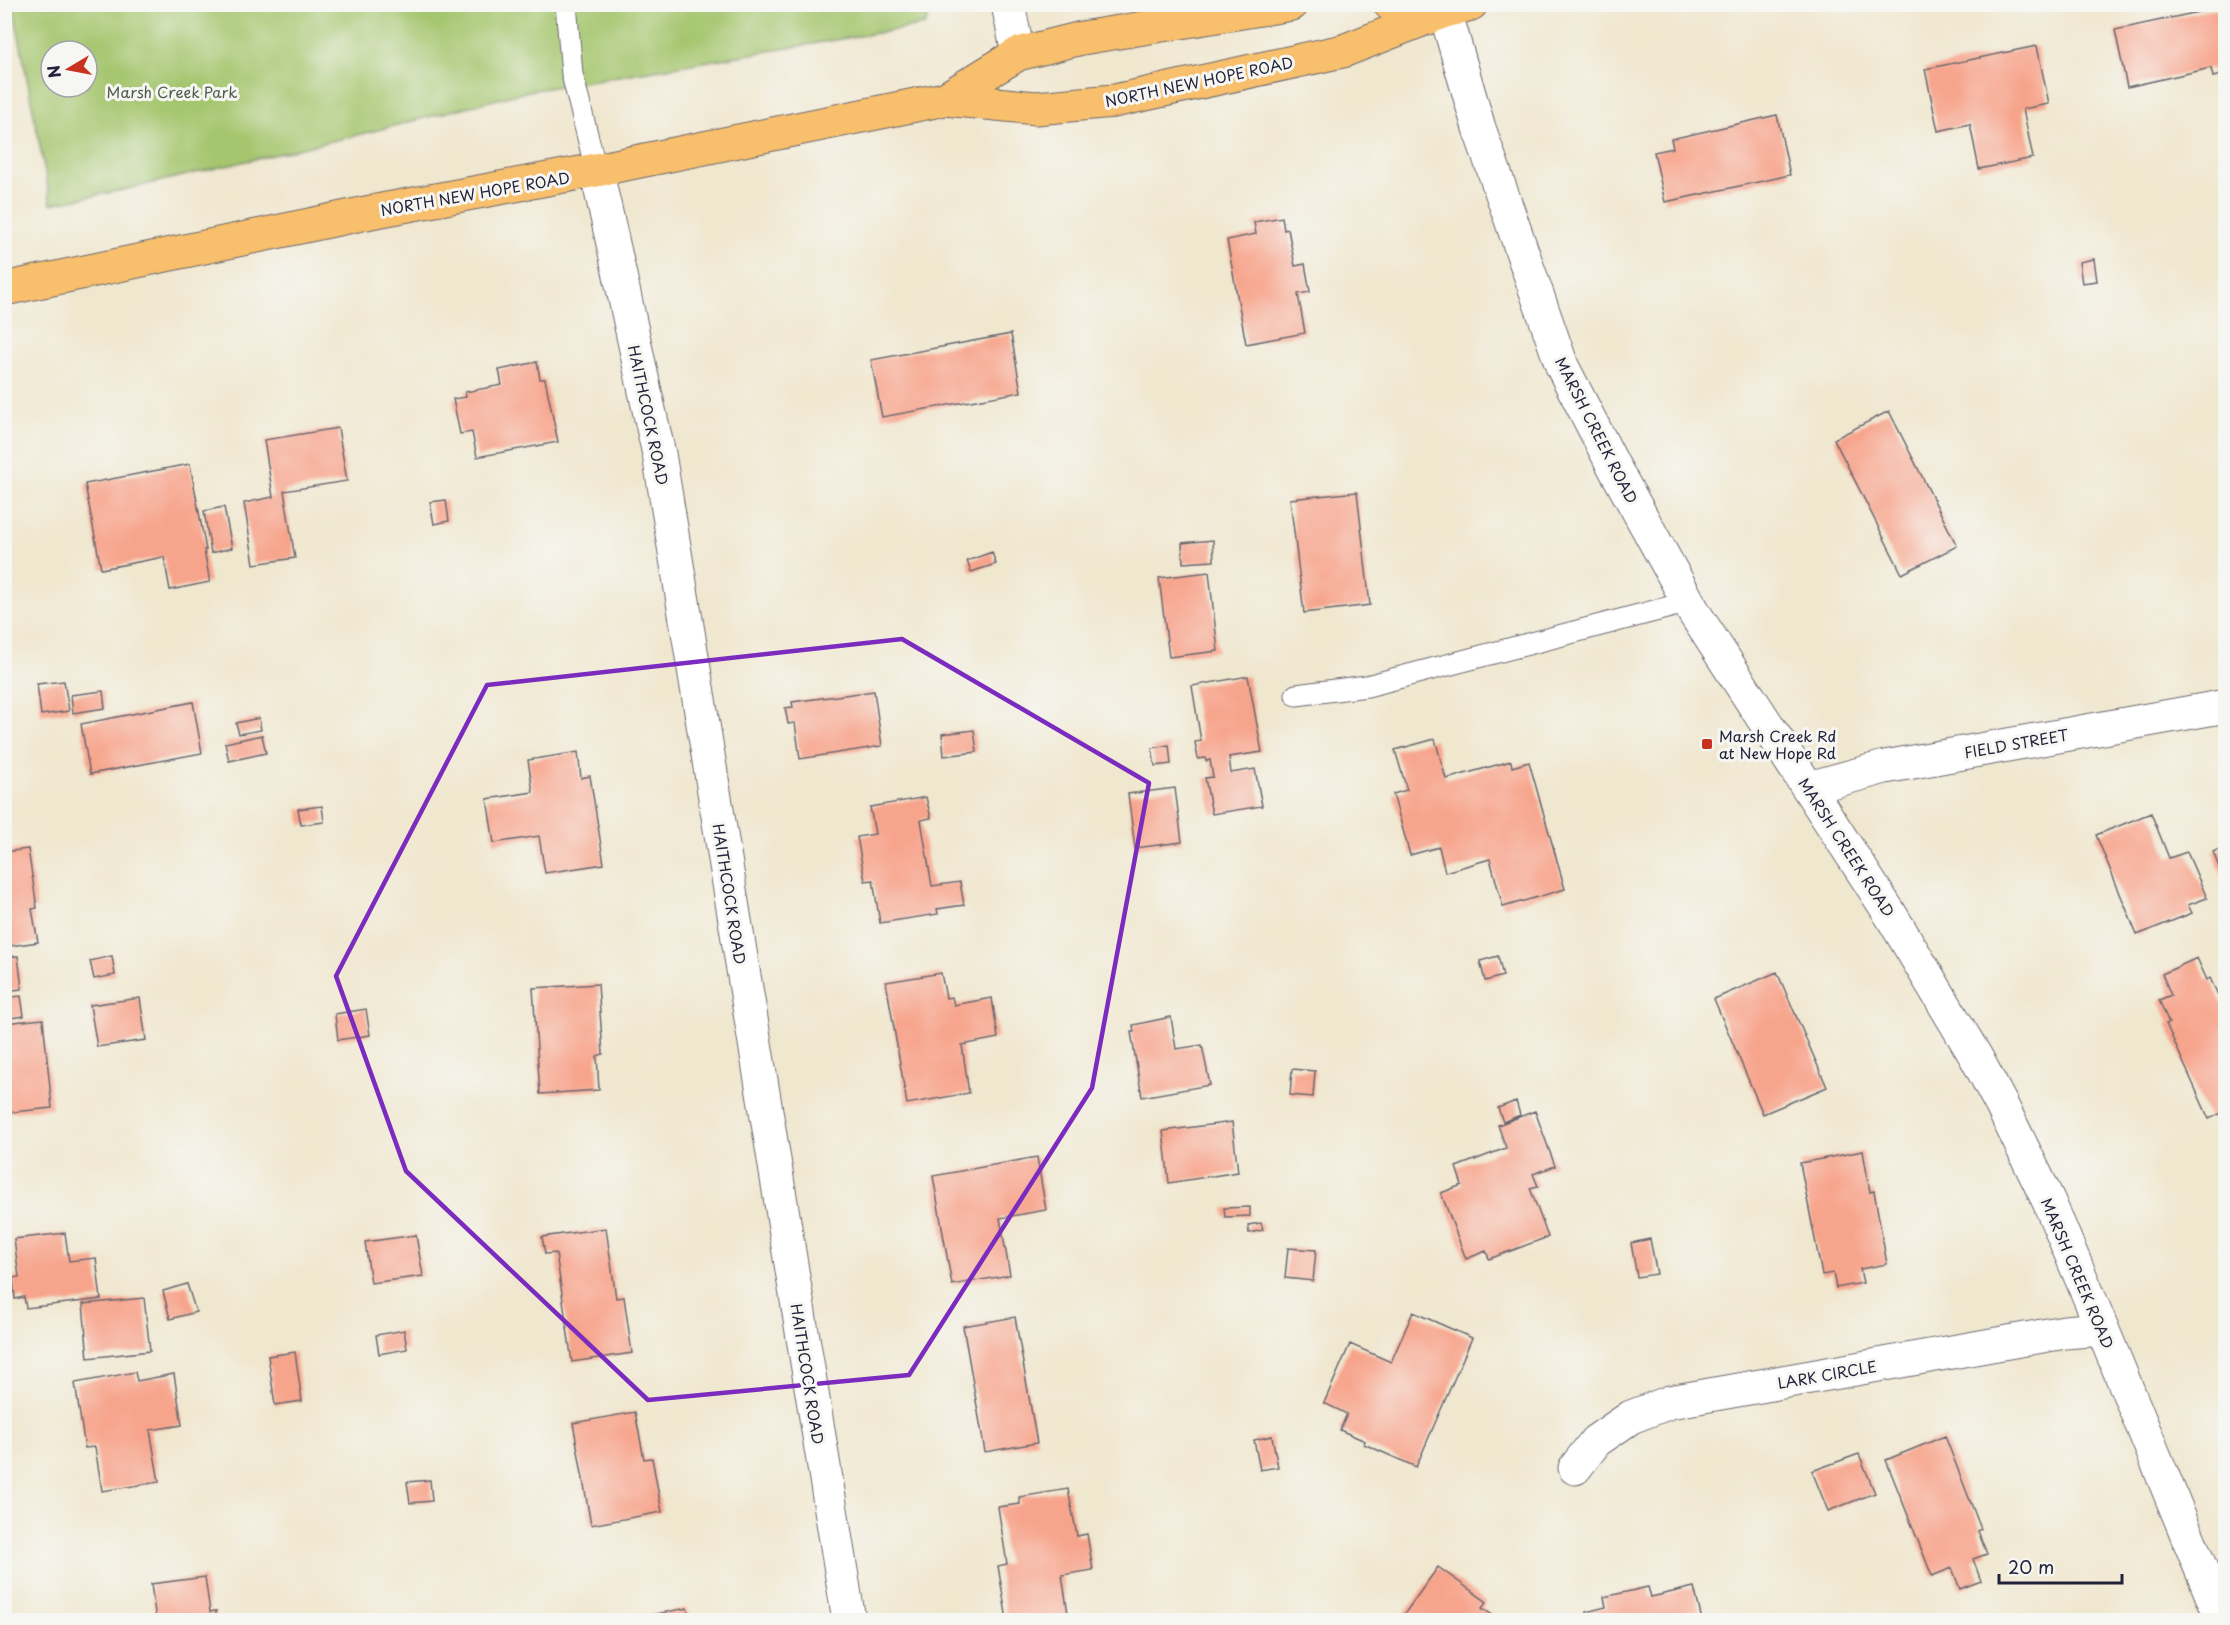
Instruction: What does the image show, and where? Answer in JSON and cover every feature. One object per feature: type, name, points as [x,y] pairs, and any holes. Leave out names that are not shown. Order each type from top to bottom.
[{"type":"main road","name":"NORTH NEW HOPE ROAD","points":[[945,99],[1018,54],[1082,38],[1292,4]]},
{"type":"main road","points":[[1390,4],[1458,8]]},
{"type":"main road","name":"NORTH NEW HOPE ROAD","points":[[4,289],[371,212],[596,170],[945,99],[1036,108],[1114,100],[1343,51],[1458,8]]},
{"type":"street","points":[[1008,4],[1018,54]]},
{"type":"street","name":"MARSH CREEK ROAD","points":[[1458,8],[1479,128],[1562,366],[1614,467],[1689,602],[1889,912],[1976,1057],[2002,1106],[2049,1203],[2221,1610]]},
{"type":"street","name":"HAITHCOCK ROAD","points":[[596,170],[659,454],[849,1620]]},
{"type":"street","name":"FIELD STREET","points":[[1809,788],[1885,767],[2226,706]]},
{"type":"street","name":"LARK CIRCLE","points":[[1575,1468],[1596,1440],[1631,1417],[1670,1402],[2064,1332],[2102,1329]]},
{"type":"lane","points":[[566,4],[572,74],[596,170]]},
{"type":"lane","points":[[1296,694],[1367,686],[1689,602]]},
{"type":"highlighted area","points":[[902,639],[1149,783],[1092,1088],[909,1375],[648,1400],[406,1171],[336,976],[487,685]]},
{"type":"green space","name":"Marsh Creek Park","points":[[13,5],[934,5],[925,25],[529,91],[366,133],[123,190],[51,204]]},
{"type":"building","points":[[2226,6],[2226,74],[2213,77],[2211,68],[2127,87],[2115,30]]},
{"type":"building","points":[[2037,46],[2049,104],[2023,109],[2033,158],[1979,169],[1970,124],[1938,131],[1925,69]]},
{"type":"building","points":[[1777,115],[1790,175],[1665,202],[1654,152],[1673,148],[1671,139]]},
{"type":"building","points":[[1282,217],[1284,230],[1288,229],[1295,266],[1305,264],[1310,292],[1298,294],[1305,333],[1246,344],[1227,240],[1256,234],[1254,222]]},
{"type":"building","points":[[2094,259],[2097,281],[2082,283],[2079,262]]},
{"type":"building","points":[[1011,334],[1021,392],[882,417],[871,360]]},
{"type":"building","points":[[537,362],[540,379],[545,379],[558,442],[477,457],[472,432],[460,434],[453,399],[466,397],[465,392],[502,385],[499,370]]},
{"type":"building","points":[[1889,411],[1957,546],[1902,574],[1834,439]]},
{"type":"building","points":[[338,428],[347,481],[284,491],[295,558],[254,564],[244,503],[273,497],[264,440]]},
{"type":"building","points":[[190,464],[210,582],[170,590],[164,557],[101,569],[85,484]]},
{"type":"building","points":[[1357,492],[1370,605],[1304,613],[1290,499]]},
{"type":"building","points":[[446,500],[449,521],[434,524],[430,502]]},
{"type":"building","points":[[224,507],[232,548],[211,553],[204,511]]},
{"type":"building","points":[[1213,540],[1214,561],[1183,563],[1182,543]]},
{"type":"building","points":[[992,552],[996,564],[971,572],[967,561]]},
{"type":"building","points":[[1209,572],[1218,651],[1169,657],[1159,578]]},
{"type":"building","points":[[1248,676],[1262,752],[1229,757],[1231,773],[1255,769],[1262,806],[1212,814],[1205,778],[1213,777],[1210,760],[1198,759],[1195,742],[1201,741],[1192,686]]},
{"type":"building","points":[[64,681],[69,711],[41,715],[37,684]]},
{"type":"building","points":[[103,691],[105,708],[73,713],[71,695]]},
{"type":"building","points":[[874,691],[882,746],[800,759],[795,723],[788,724],[785,708],[793,707],[792,702]]},
{"type":"building","points":[[193,702],[202,753],[90,774],[81,724]]},
{"type":"building","points":[[259,718],[261,730],[239,734],[236,723]]},
{"type":"building","points":[[974,730],[977,752],[944,756],[942,734]]},
{"type":"building","points":[[262,735],[266,753],[229,761],[225,743]]},
{"type":"building","points":[[1435,739],[1446,779],[1511,761],[1512,767],[1529,762],[1565,889],[1503,907],[1490,859],[1445,872],[1439,847],[1410,855],[1393,794],[1407,790],[1395,750]]},
{"type":"building","points":[[1169,745],[1171,764],[1155,766],[1152,748]]},
{"type":"building","points":[[578,752],[581,778],[590,776],[604,864],[545,873],[539,836],[494,843],[487,799],[533,792],[528,760]]},
{"type":"building","points":[[1175,788],[1182,842],[1135,848],[1128,794]]},
{"type":"building","points":[[926,797],[931,818],[921,820],[932,886],[960,882],[964,905],[937,909],[938,914],[880,923],[873,880],[865,881],[857,837],[875,834],[870,807]]},
{"type":"building","points":[[322,806],[324,822],[301,825],[298,809]]},
{"type":"building","points":[[2151,813],[2169,858],[2187,852],[2207,898],[2188,905],[2192,913],[2137,935],[2096,835]]},
{"type":"building","points":[[2226,847],[2226,882],[2225,882],[2213,852]]},
{"type":"building","points":[[28,849],[37,908],[32,909],[38,942],[4,947],[4,852]]},
{"type":"building","points":[[18,956],[22,989],[4,991],[4,957]]},
{"type":"building","points":[[112,956],[115,975],[94,979],[90,961]]},
{"type":"building","points":[[1498,956],[1503,976],[1485,981],[1480,961]]},
{"type":"building","points":[[2197,958],[2207,980],[2210,978],[2226,1012],[2226,1111],[2209,1119],[2166,1024],[2169,1023],[2159,1000],[2171,995],[2162,974]]},
{"type":"building","points":[[1777,972],[1827,1087],[1763,1114],[1714,999]]},
{"type":"building","points":[[941,973],[946,998],[952,997],[954,1005],[992,998],[998,1038],[962,1045],[969,1093],[907,1104],[886,982]]},
{"type":"building","points":[[598,984],[603,1054],[597,1056],[599,1090],[540,1094],[533,988]]},
{"type":"building","points":[[21,996],[24,1016],[4,1019],[4,998]]},
{"type":"building","points":[[140,998],[146,1040],[97,1047],[90,1005]]},
{"type":"building","points":[[366,1009],[370,1035],[338,1040],[335,1014]]},
{"type":"building","points":[[1171,1017],[1176,1049],[1202,1045],[1210,1085],[1142,1097],[1131,1032],[1134,1032],[1133,1025]]},
{"type":"building","points":[[43,1019],[52,1108],[4,1113],[4,1054],[8,1054],[4,1023]]},
{"type":"building","points":[[1292,1069],[1315,1071],[1313,1097],[1290,1095]]},
{"type":"building","points":[[1516,1101],[1520,1115],[1503,1122],[1498,1108]]},
{"type":"building","points":[[1535,1111],[1555,1166],[1533,1174],[1538,1186],[1530,1188],[1548,1237],[1489,1259],[1486,1251],[1466,1259],[1441,1193],[1462,1185],[1456,1167],[1506,1148],[1498,1125]]},
{"type":"building","points":[[1232,1122],[1238,1172],[1169,1183],[1163,1131]]},
{"type":"building","points":[[1863,1151],[1870,1192],[1874,1191],[1887,1264],[1860,1269],[1863,1283],[1836,1288],[1833,1273],[1822,1275],[1800,1163]]},
{"type":"building","points":[[1037,1157],[1046,1210],[1000,1218],[1010,1275],[952,1285],[933,1176]]},
{"type":"building","points":[[1250,1207],[1250,1216],[1225,1217],[1224,1208]]},
{"type":"building","points":[[1261,1223],[1263,1230],[1249,1233],[1248,1225]]},
{"type":"building","points":[[606,1228],[616,1298],[624,1297],[632,1353],[572,1362],[556,1253],[545,1254],[542,1237]]},
{"type":"building","points":[[65,1233],[69,1261],[96,1258],[101,1299],[26,1308],[24,1297],[15,1299],[13,1278],[19,1277],[14,1239]]},
{"type":"building","points":[[416,1235],[423,1276],[371,1283],[365,1242]]},
{"type":"building","points":[[1650,1239],[1657,1274],[1637,1277],[1631,1243]]},
{"type":"building","points":[[1288,1248],[1316,1250],[1313,1281],[1285,1278]]},
{"type":"building","points":[[187,1284],[196,1312],[170,1319],[163,1291]]},
{"type":"building","points":[[144,1298],[150,1351],[88,1358],[83,1304]]},
{"type":"building","points":[[1413,1312],[1472,1338],[1416,1467],[1364,1444],[1365,1441],[1340,1430],[1347,1414],[1324,1403],[1350,1344],[1391,1362]]},
{"type":"building","points":[[1015,1317],[1037,1443],[985,1452],[963,1326]]},
{"type":"building","points":[[404,1330],[407,1349],[379,1354],[376,1335]]},
{"type":"building","points":[[295,1352],[302,1401],[275,1405],[268,1356]]},
{"type":"building","points":[[135,1372],[137,1381],[174,1374],[182,1425],[150,1430],[159,1482],[102,1491],[95,1447],[85,1448],[75,1383]]},
{"type":"building","points":[[635,1412],[644,1459],[652,1458],[662,1512],[591,1525],[573,1423]]},
{"type":"building","points":[[1272,1436],[1278,1467],[1260,1470],[1254,1440]]},
{"type":"building","points":[[1945,1436],[1981,1529],[1978,1531],[1987,1554],[1973,1559],[1981,1581],[1960,1589],[1952,1568],[1932,1576],[1886,1460]]},
{"type":"building","points":[[1859,1454],[1875,1493],[1828,1511],[1812,1471]]},
{"type":"building","points":[[430,1480],[432,1501],[410,1503],[407,1482]]},
{"type":"building","points":[[1068,1489],[1077,1536],[1087,1534],[1093,1570],[1062,1575],[1069,1620],[1007,1620],[998,1566],[1007,1564],[998,1507],[1020,1504],[1019,1497]]},
{"type":"building","points":[[1438,1567],[1487,1602],[1482,1608],[1500,1620],[1400,1620]]},
{"type":"building","points":[[205,1577],[210,1612],[216,1611],[216,1620],[156,1620],[151,1584]]},
{"type":"building","points":[[1648,1587],[1651,1597],[1694,1587],[1702,1620],[1588,1620],[1586,1612],[1606,1607],[1604,1597]]},
{"type":"building","points":[[687,1608],[690,1620],[629,1620],[629,1619]]},
{"type":"place","name":"Marsh Creek Rd at New Hope Rd","points":[[1707,744]]}]
